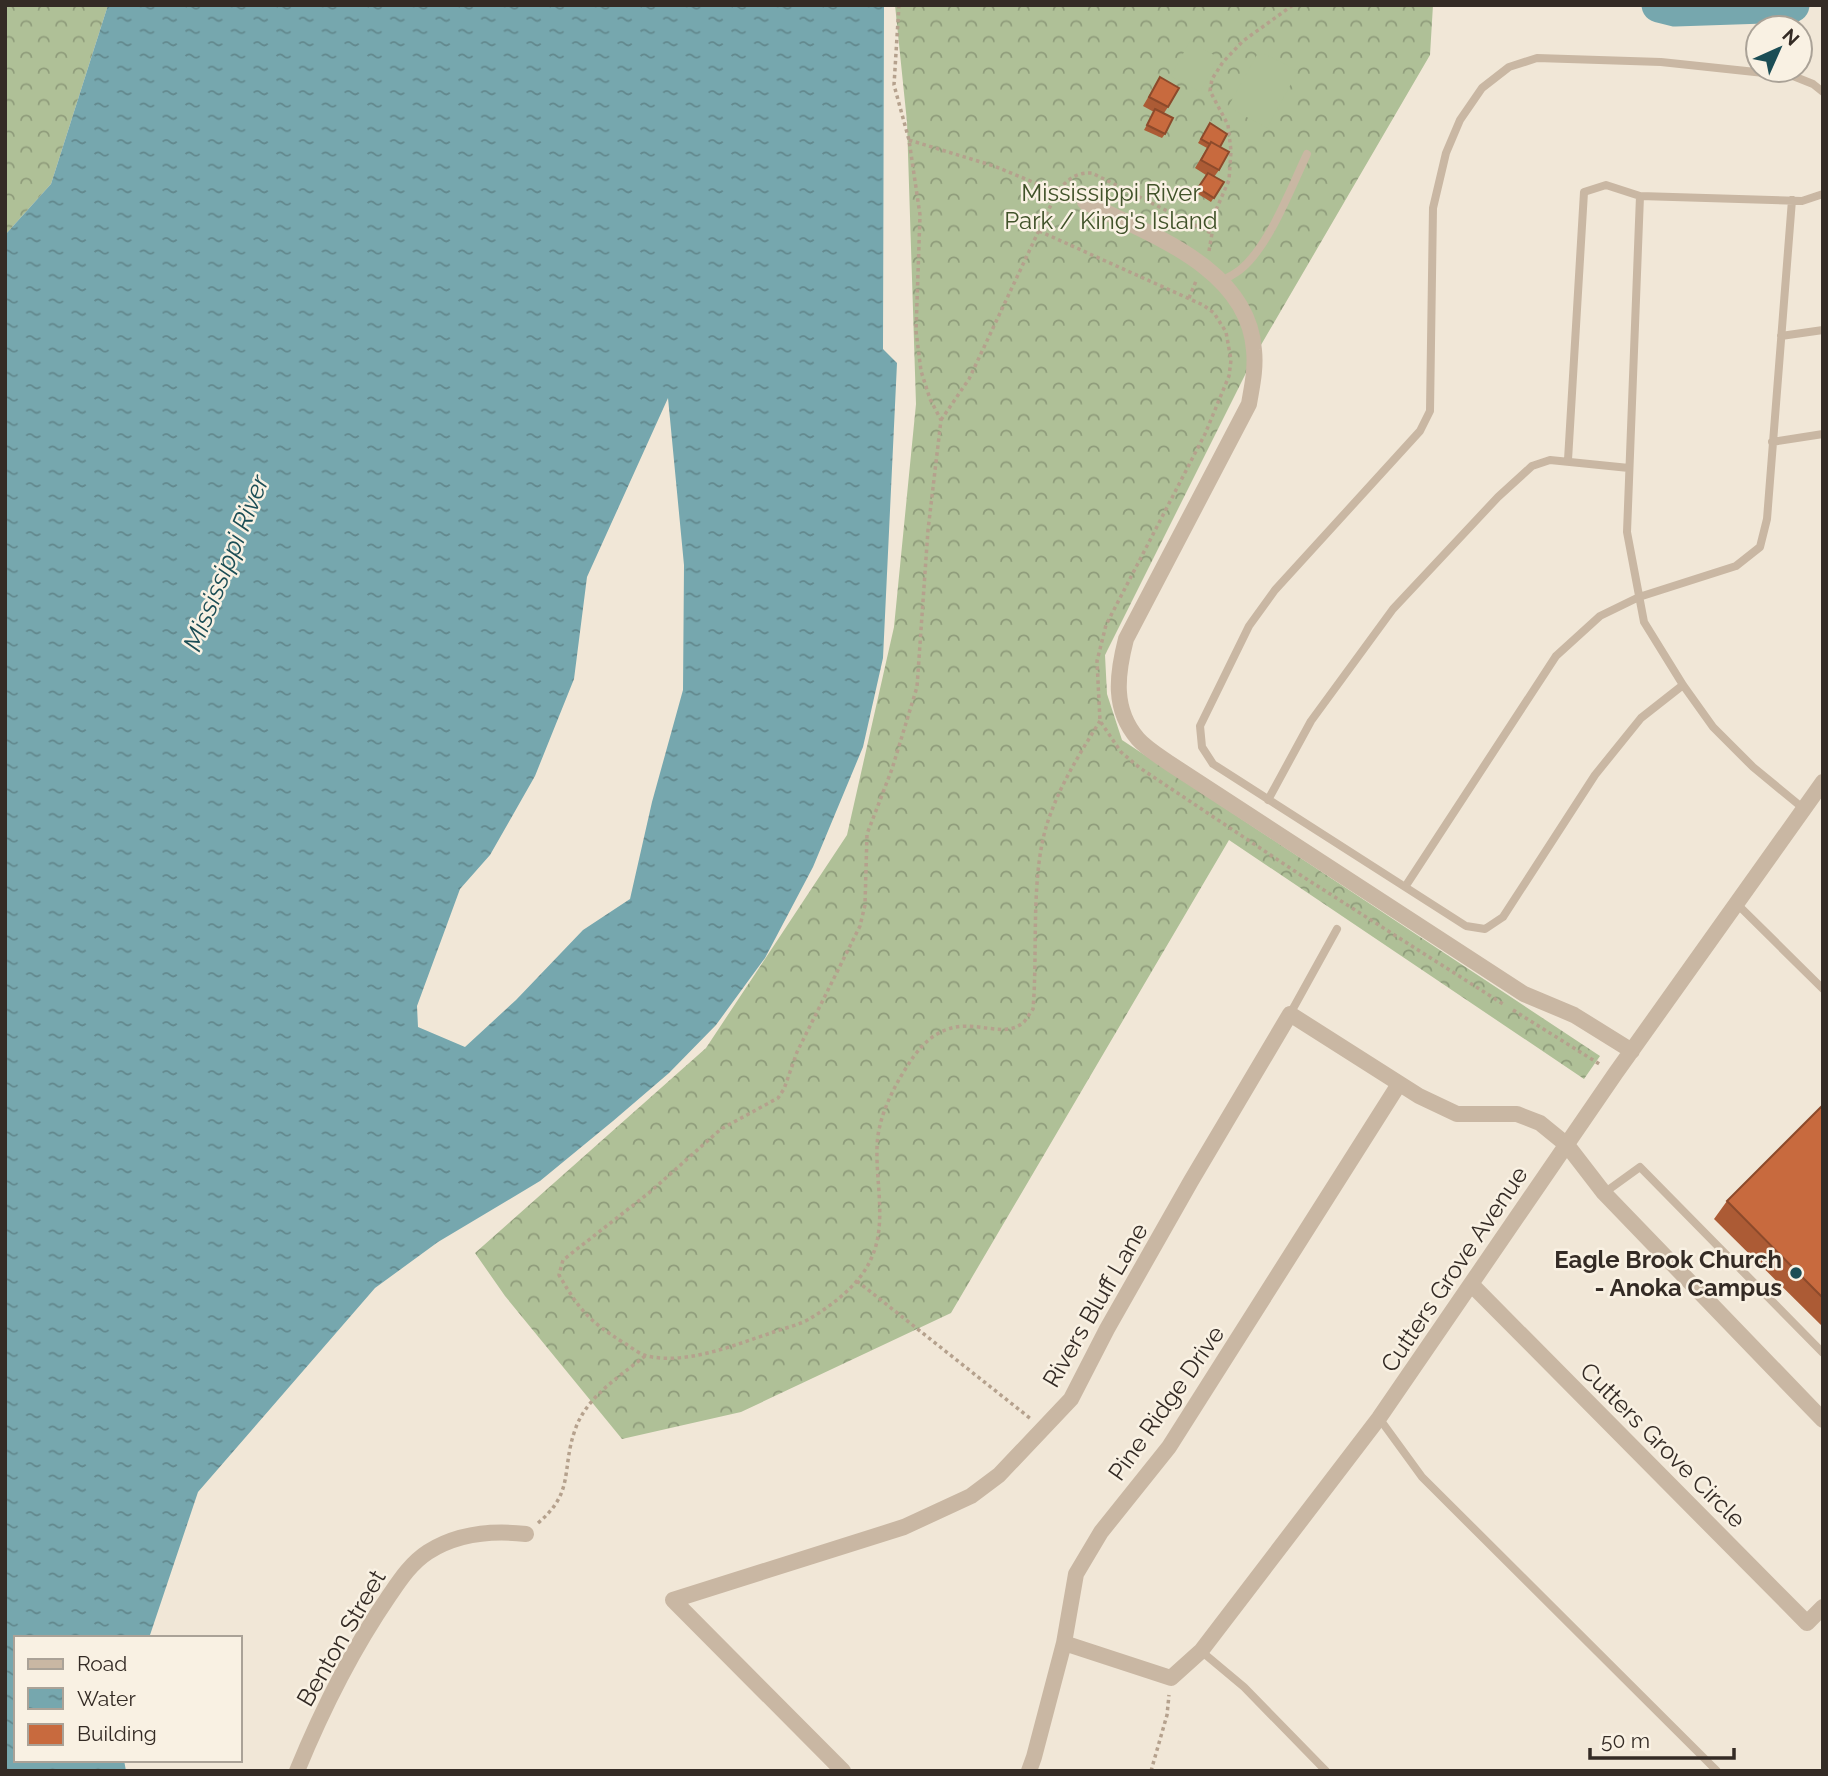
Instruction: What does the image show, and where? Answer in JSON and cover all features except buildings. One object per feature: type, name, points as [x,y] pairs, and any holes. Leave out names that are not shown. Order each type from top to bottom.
[{"type":"street","points":[[1085,202],[1204,264],[1222,281],[1246,317],[1254,348],[1254,376],[1249,404],[1126,639],[1118,669],[1118,693],[1125,718],[1139,740],[1180,771],[1524,995],[1574,1015],[1632,1051]]},
{"type":"street","name":"Cutters Grove Avenue","points":[[1171,1678],[1201,1651],[1379,1418],[1615,1074],[1823,782]]},
{"type":"street","points":[[1290,1014],[1419,1096],[1457,1114],[1517,1114],[1539,1123],[1567,1145],[1604,1193],[1823,1420]]},
{"type":"street","name":"Rivers Bluff Lane","points":[[843,1771],[673,1600],[904,1527],[971,1496],[999,1475],[1071,1399],[1107,1329],[1191,1181],[1290,1014]]},
{"type":"street","name":"Pine Ridge Drive","points":[[1028,1771],[1034,1758],[1064,1643],[1076,1574],[1101,1532],[1169,1447],[1399,1084]]},
{"type":"street","name":"Cutters Grove Circle","points":[[1471,1284],[1807,1623],[1823,1607]]},
{"type":"street","name":"Benton Street","points":[[296,1771],[327,1702],[360,1642],[405,1574],[426,1553],[452,1540],[479,1533],[502,1531],[526,1534]]},
{"type":"street","points":[[1064,1643],[1171,1678]]},
{"type":"lane","points":[[1683,685],[1641,718],[1595,775],[1503,917],[1485,929],[1466,926],[1268,800],[1213,764],[1202,747],[1200,726],[1249,626],[1275,590],[1420,431],[1430,411],[1433,208],[1446,153],[1460,120],[1482,88],[1509,67],[1537,58],[1661,62],[1793,76],[1813,84],[1823,92]]},
{"type":"lane","points":[[1222,281],[1241,269],[1255,254],[1267,236],[1307,154]]},
{"type":"lane","points":[[1568,460],[1584,192],[1606,185],[1640,196],[1802,201],[1823,194]]},
{"type":"lane","points":[[1640,196],[1627,532],[1644,622],[1713,727],[1753,767],[1804,809]]},
{"type":"lane","points":[[1405,887],[1556,656],[1600,616],[1639,597],[1736,566],[1760,547],[1767,519],[1792,200]]},
{"type":"lane","points":[[1781,336],[1823,330]]},
{"type":"lane","points":[[1772,442],[1823,433]]},
{"type":"lane","points":[[1268,800],[1311,721],[1393,609],[1532,466],[1550,460],[1568,460],[1629,468]]},
{"type":"lane","points":[[1736,903],[1823,989]]},
{"type":"lane","points":[[1290,1014],[1337,929]]},
{"type":"lane","points":[[1604,1193],[1640,1167],[1823,1353]]},
{"type":"lane","points":[[1379,1418],[1422,1477],[1717,1771]]},
{"type":"lane","points":[[1201,1651],[1244,1687],[1326,1771]]},
{"type":"path","points":[[899,5],[894,85],[909,140],[920,215],[916,331],[921,371],[930,399],[942,420]]},
{"type":"path","points":[[1189,298],[1204,264],[1216,210],[1229,180],[1231,151],[1228,125],[1210,91],[1212,79],[1232,51],[1293,5]]},
{"type":"path","points":[[909,140],[995,166],[1057,192]]},
{"type":"path","points":[[1100,721],[1067,775],[1047,823],[1038,873],[1033,1009],[1023,1023],[1009,1028],[955,1025],[942,1030],[929,1039],[903,1074],[884,1111],[877,1146],[880,1222],[878,1244],[863,1274],[840,1298],[809,1319],[740,1343],[688,1356],[645,1356],[593,1323],[575,1302],[559,1275],[563,1260],[650,1192],[721,1129],[778,1098],[784,1089],[797,1052],[853,943],[865,905],[867,834],[892,769],[917,687],[928,530],[942,420],[969,379],[1057,192],[1065,182],[1075,176],[1092,173],[1212,233]]},
{"type":"path","points":[[1039,231],[1140,279],[1189,298],[1214,313],[1226,332],[1231,360],[1229,376],[1205,434],[1106,625],[1097,661],[1100,721],[1121,752],[1140,768],[1308,880],[1615,1074]]},
{"type":"path","points":[[857,1281],[1043,1428]]},
{"type":"path","points":[[526,1534],[550,1513],[561,1498],[575,1430],[586,1408],[603,1390],[645,1356]]},
{"type":"path","points":[[1150,1771],[1167,1716],[1171,1678]]},
{"type":"green space","points":[[5,5],[108,5],[51,184],[5,235]]},
{"type":"green space","name":"Mississippi River Park / King's Island","points":[[895,5],[1433,5],[1430,55],[1254,357],[1105,655],[1107,694],[1122,740],[1600,1056],[1584,1079],[1229,840],[951,1313],[741,1412],[622,1439],[505,1296],[475,1253],[706,1048],[847,835],[894,627],[916,404],[907,122]]},
{"type":"green space","points":[[1190,41],[1219,58],[1200,92],[1171,76]]},
{"type":"green space","points":[[1259,51],[1298,71],[1267,128],[1228,107]]},
{"type":"water","name":"Mississippi River","points":[[108,5],[884,5],[883,349],[897,363],[883,658],[863,747],[813,867],[765,958],[716,1025],[669,1073],[540,1181],[438,1242],[375,1288],[198,1492],[150,1636],[14,1636],[14,1762],[124,1762],[126,1771],[5,1771],[5,235],[51,184]],"holes":[[[668,398],[684,565],[683,690],[652,802],[630,899],[583,930],[516,1000],[465,1047],[418,1027],[417,1006],[460,889],[490,855],[535,776],[574,679],[587,577]]]},
{"type":"waterway","points":[[1659,5],[1675,9],[1792,5]]},
{"type":"place","name":"Eagle Brook Church - Anoka Campus","points":[[1796,1273]]}]
